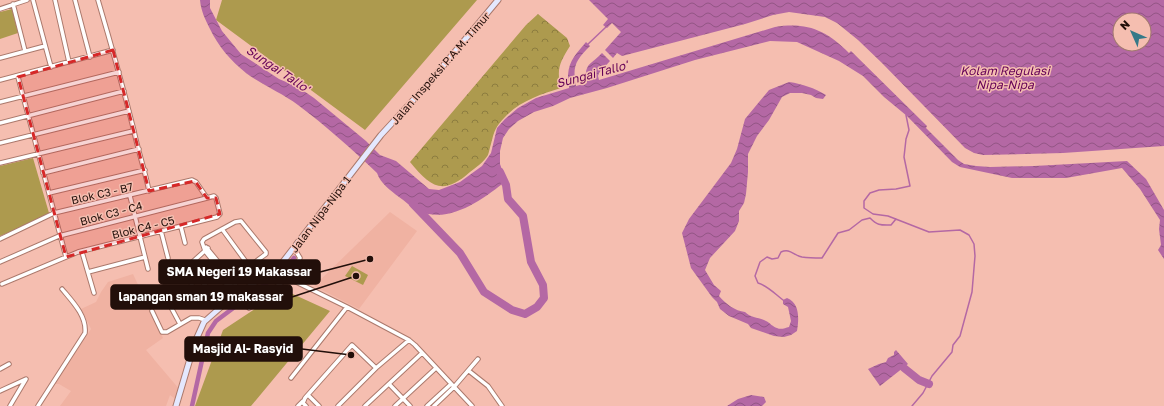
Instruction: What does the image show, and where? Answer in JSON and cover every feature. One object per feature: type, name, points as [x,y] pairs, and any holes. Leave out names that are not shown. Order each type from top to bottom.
[{"type":"street","points":[[0,8],[26,0]]},
{"type":"street","points":[[33,0],[51,67]]},
{"type":"street","points":[[55,0],[69,62]]},
{"type":"street","points":[[75,0],[90,57]]},
{"type":"street","points":[[98,0],[151,190]]},
{"type":"street","name":"Jalan Inspeksi P.A.M. Timur","points":[[355,168],[381,135],[428,84],[498,0]]},
{"type":"street","points":[[13,4],[25,51]]},
{"type":"street","points":[[0,58],[45,46]]},
{"type":"street","points":[[0,80],[113,50]]},
{"type":"street","points":[[0,102],[119,72]]},
{"type":"street","points":[[18,76],[59,236],[66,257]]},
{"type":"street","points":[[0,123],[124,91]]},
{"type":"street","points":[[0,143],[129,111]]},
{"type":"street","points":[[0,163],[134,131]]},
{"type":"street","points":[[43,173],[139,149]]},
{"type":"street","name":"Jalan Nipa-Nipa 1","points":[[176,406],[195,342],[205,320],[237,295],[274,270],[293,250],[355,168]]},
{"type":"street","points":[[49,193],[145,170]]},
{"type":"street","name":"Blok C3 - B7","points":[[0,239],[54,213],[192,180],[195,181],[207,198]]},
{"type":"street","points":[[130,196],[148,268]]},
{"type":"street","name":"Blok C4 - C5","points":[[2,284],[66,257],[82,252],[217,217],[220,214],[220,211],[215,197],[207,198]]},
{"type":"street","name":"Blok C3 - C4","points":[[0,262],[59,236],[207,198]]},
{"type":"street","points":[[207,250],[185,268],[184,272],[201,303],[204,303],[232,281],[249,266],[266,254],[266,252],[241,221],[235,222],[204,239],[202,242],[204,246],[232,281],[237,295]]},
{"type":"street","points":[[181,227],[185,243]]},
{"type":"street","points":[[222,229],[249,266]]},
{"type":"street","points":[[161,231],[168,258]]},
{"type":"street","points":[[249,308],[289,277],[300,258],[300,256],[293,250]]},
{"type":"street","points":[[82,252],[94,293]]},
{"type":"street","points":[[88,272],[145,257]]},
{"type":"street","points":[[188,266],[214,295]]},
{"type":"street","points":[[289,277],[292,281],[347,306],[409,340],[472,406]]},
{"type":"street","points":[[38,406],[84,333],[85,325],[76,305],[62,289]]},
{"type":"street","points":[[166,298],[180,324]]},
{"type":"street","points":[[291,378],[347,306]]},
{"type":"street","points":[[152,311],[162,332],[167,332],[193,317],[205,320]]},
{"type":"street","points":[[338,406],[376,368],[409,340]]},
{"type":"street","points":[[298,406],[352,345],[376,368]]},
{"type":"street","points":[[365,406],[422,353]]},
{"type":"street","points":[[434,406],[469,371],[478,359]]},
{"type":"street","points":[[0,369],[8,364]]},
{"type":"street","points":[[395,406],[436,368]]},
{"type":"street","points":[[469,371],[488,386],[502,406]]},
{"type":"street","points":[[0,391],[26,379],[10,406]]},
{"type":"street","points":[[389,384],[410,406]]},
{"type":"street","points":[[427,406],[453,386]]},
{"type":"street","points":[[308,395],[319,406]]},
{"type":"street","points":[[303,401],[306,406]]},
{"type":"street","points":[[462,406],[467,402]]},
{"type":"highlighted area","points":[[113,50],[149,191],[195,181],[207,198],[216,198],[220,214],[66,257],[18,77]]},
{"type":"shaded area","points":[[390,212],[417,231],[359,309],[314,286]]},
{"type":"shaded area","points":[[133,274],[163,338],[146,350],[180,390],[178,401],[170,395],[166,406],[60,406],[71,391],[59,384],[54,384],[91,329],[81,309],[96,302],[108,282]]},
{"type":"green space","points":[[222,0],[477,0],[365,130],[216,20]]},
{"type":"green space","points":[[12,9],[18,33],[0,39],[0,12]]},
{"type":"green space","points":[[538,14],[567,38],[570,46],[560,66],[559,76],[561,88],[524,102],[511,111],[497,126],[486,158],[460,180],[444,186],[430,182],[410,162],[526,25]]},
{"type":"green space","points":[[33,158],[49,213],[22,227],[0,236],[0,166]]},
{"type":"green space","points":[[352,266],[368,275],[363,285],[345,276]]},
{"type":"green space","points":[[284,290],[330,311],[251,406],[195,406],[223,330]]},
{"type":"water","points":[[200,0],[210,0],[210,8],[222,31],[241,54],[279,79],[298,87],[314,98],[366,141],[380,155],[396,161],[429,189],[439,190],[460,182],[482,166],[491,153],[497,128],[518,108],[536,98],[569,88],[568,75],[570,65],[574,57],[586,42],[590,46],[581,55],[575,68],[576,86],[587,83],[587,68],[591,62],[602,53],[610,61],[599,73],[599,80],[775,27],[806,27],[824,33],[841,45],[849,53],[851,51],[927,126],[926,128],[958,160],[964,164],[990,167],[1127,161],[1146,179],[1164,210],[1164,259],[1158,250],[1161,245],[1159,229],[1160,220],[1140,189],[1122,168],[1066,178],[1012,178],[960,167],[952,162],[907,116],[884,97],[863,76],[839,61],[797,42],[770,41],[695,60],[570,98],[553,106],[534,112],[518,121],[509,129],[503,138],[500,151],[500,164],[506,181],[476,202],[453,213],[441,215],[429,214],[415,209],[383,184],[377,173],[368,164],[308,113],[292,101],[246,73],[235,63],[225,53],[213,35],[201,8]]},
{"type":"water","name":"Kolam Regulasi Nipa-Nipa","points":[[589,0],[1164,0],[1164,146],[1063,153],[983,155],[974,153],[965,148],[858,40],[837,23],[825,17],[789,12],[773,15],[745,24],[622,56],[617,53],[613,58],[605,50],[621,32],[612,23],[607,28],[603,25],[608,19]]},
{"type":"water","points":[[789,82],[817,90],[826,95],[823,99],[802,93],[790,93],[782,97],[769,120],[757,136],[748,154],[746,194],[744,203],[739,211],[739,221],[735,231],[710,258],[705,270],[714,285],[721,291],[719,296],[734,309],[766,321],[778,329],[789,327],[791,321],[788,307],[783,304],[783,300],[787,298],[791,300],[798,312],[797,331],[784,337],[774,336],[751,328],[748,324],[729,316],[720,309],[717,302],[691,268],[682,233],[689,219],[731,163],[737,149],[745,119],[769,90]]},
{"type":"water","points":[[896,350],[908,364],[880,386],[868,369],[886,362],[888,358],[894,355]]},
{"type":"water","points":[[751,395],[764,397],[766,402],[762,406],[727,406],[738,399]]},
{"type":"waterway","points":[[587,45],[606,27]]},
{"type":"waterway","points":[[906,115],[909,130],[906,139],[904,157],[910,186],[879,190],[870,193],[864,201],[864,208],[873,214],[888,216],[929,232],[960,230],[969,235],[974,244],[975,256],[972,292],[960,336],[953,345],[952,352],[932,376],[923,393],[912,406]]},
{"type":"waterway","name":"Sungai Tallo'","points":[[413,204],[460,253],[484,292],[512,310],[525,314],[537,307],[544,298],[543,285],[531,262],[523,216],[508,199],[506,185],[500,172]]},
{"type":"waterway","points":[[783,300],[768,288],[758,283],[755,276],[760,262],[767,257],[772,259],[778,258],[781,252],[784,251],[789,251],[802,257],[822,258],[838,233],[849,230],[862,220],[870,218],[880,224],[891,225],[896,219]]},
{"type":"waterway","points":[[192,406],[208,333],[216,321],[284,270],[294,258]]},
{"type":"waterway","points":[[904,368],[919,380],[929,384]]},
{"type":"place","name":"SMA Negeri 19 Makassar","points":[[370,259]]},
{"type":"place","name":"lapangan sman 19 makassar","points":[[356,276]]},
{"type":"place","name":"Masjid Al- Rasyid","points":[[351,355]]}]
